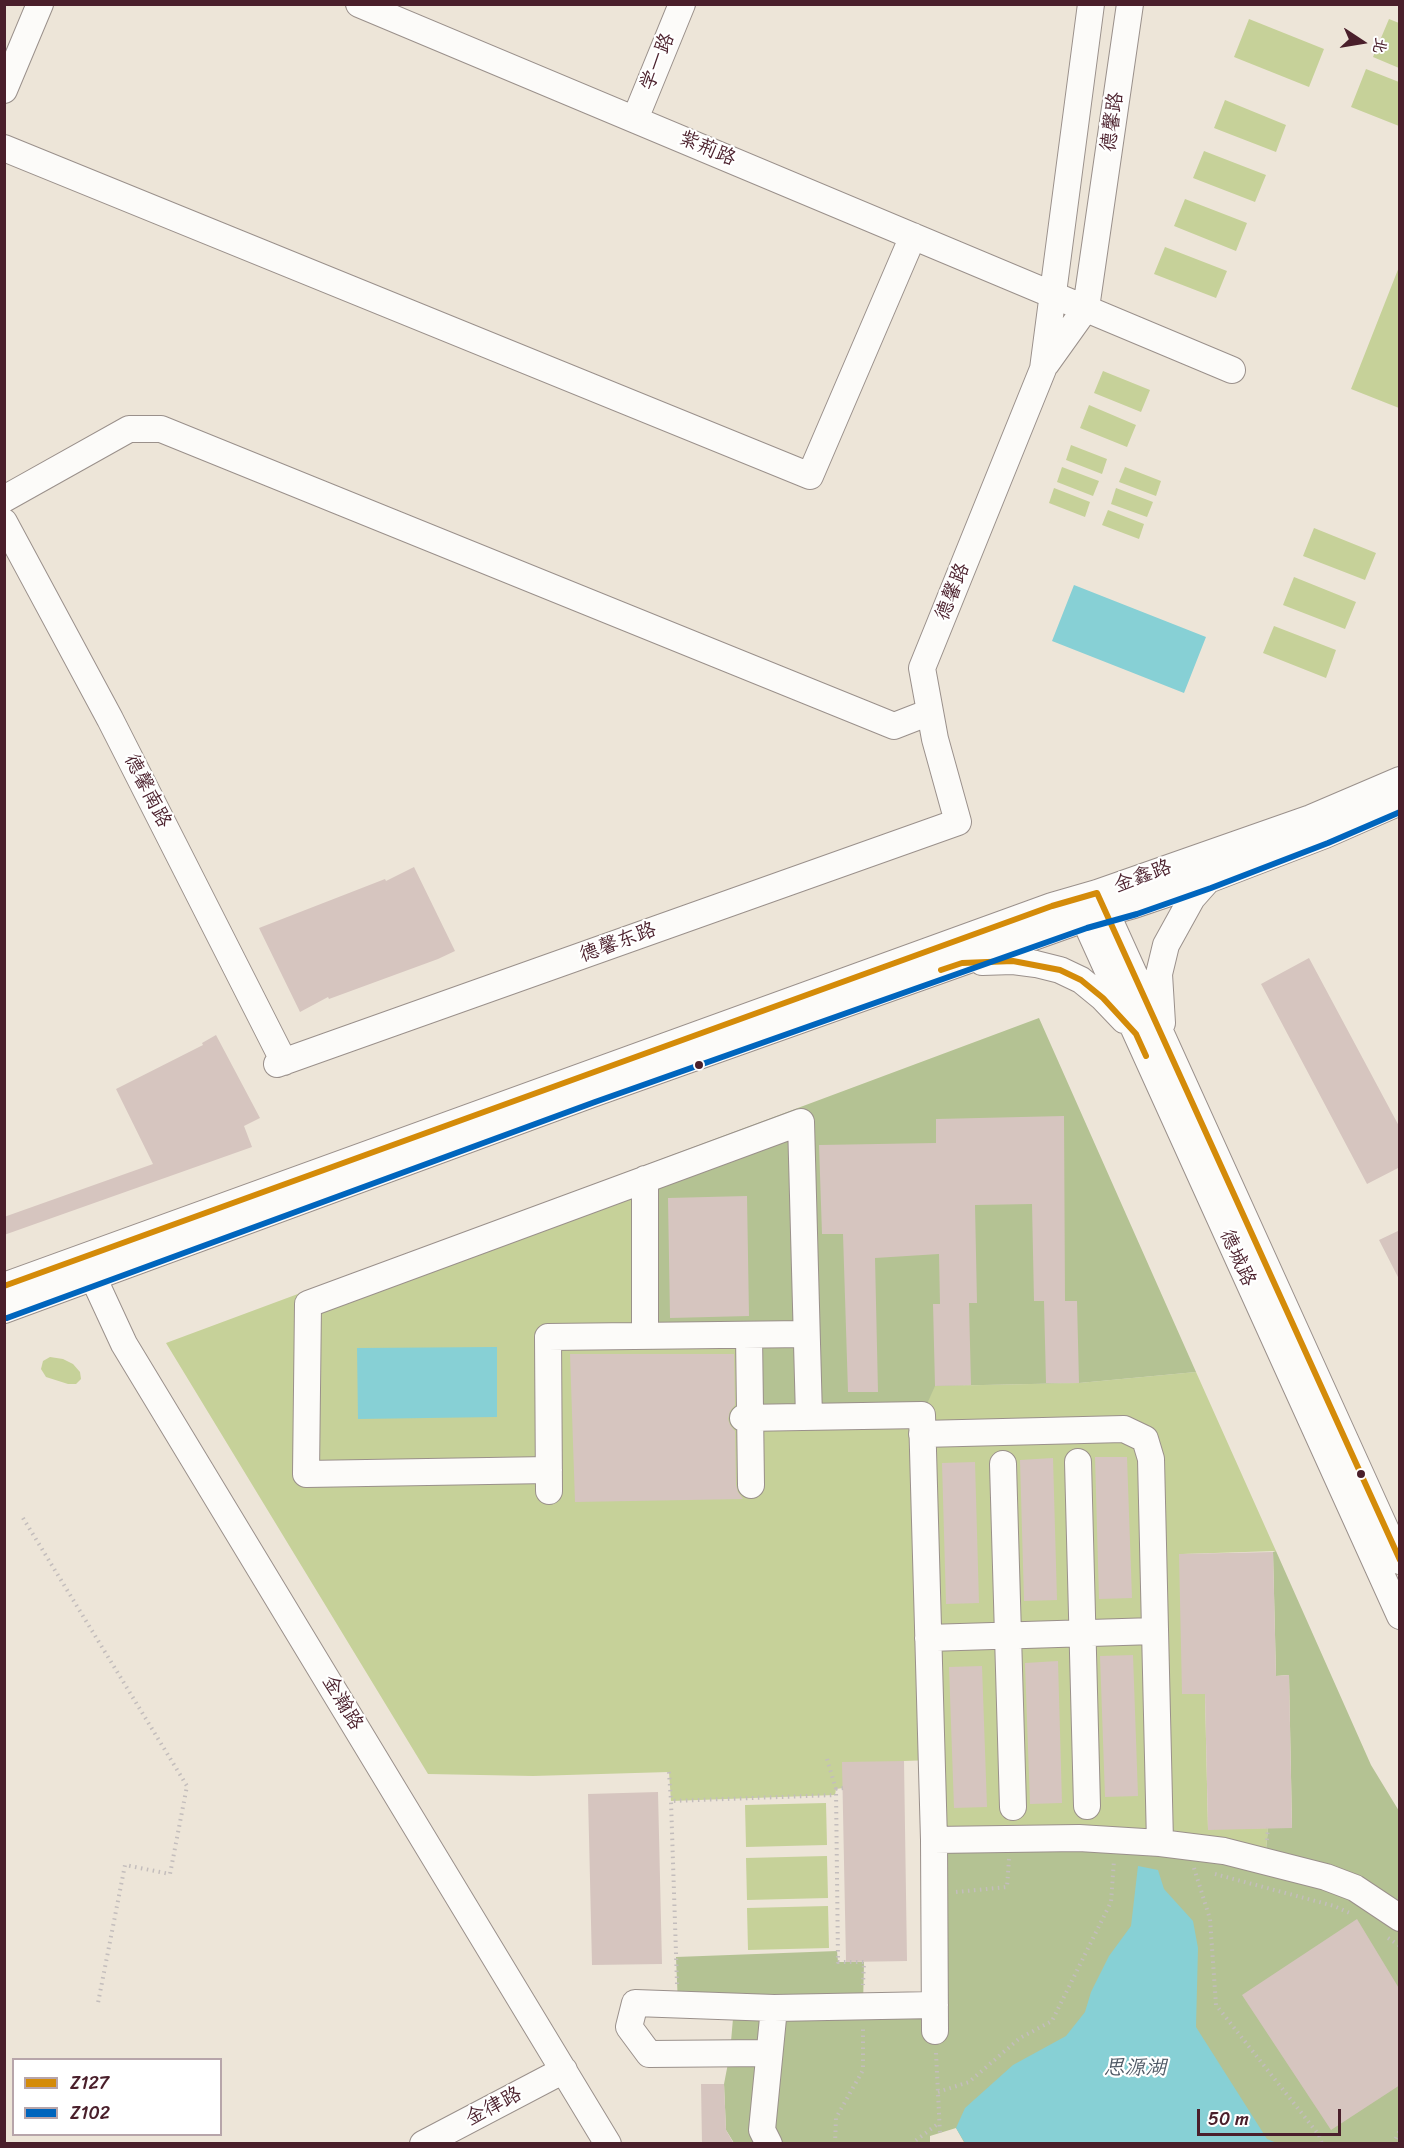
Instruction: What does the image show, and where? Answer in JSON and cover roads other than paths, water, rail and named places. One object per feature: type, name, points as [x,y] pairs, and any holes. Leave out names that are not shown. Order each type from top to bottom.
[{"type":"street","points":[[4,90],[40,4]]},
{"type":"street","name":"紫荊路","points":[[359,4],[1232,370]]},
{"type":"street","name":"学一路","points":[[635,119],[682,4]]},
{"type":"street","name":"德馨路","points":[[1043,369],[1091,4]]},
{"type":"street","name":"德馨路","points":[[958,822],[935,739],[922,668],[1043,369],[1086,308],[1131,4]]},
{"type":"street","points":[[4,148],[810,476],[913,236]]},
{"type":"street","points":[[4,499],[129,429],[161,429],[894,726],[930,712]]},
{"type":"street","name":"德馨南路","points":[[4,522],[110,719],[280,1063]]},
{"type":"street","name":"金鑫路","points":[[4,1286],[89,1268],[962,963],[1091,906],[1400,780]]},
{"type":"street","name":"金鑫路","points":[[4,1310],[89,1268],[607,1066],[1030,914],[1091,906],[1208,880],[1325,836],[1400,802]]},
{"type":"street","name":"德馨东路","points":[[280,1063],[958,822]]},
{"type":"street","points":[[1164,1044],[1159,974],[1166,945],[1192,898],[1208,880]]},
{"type":"street","name":"德城路","points":[[1091,906],[1136,1034],[1400,1616]]},
{"type":"street","name":"德城路","points":[[1091,906],[1164,1044],[1400,1561]]},
{"type":"street","points":[[962,963],[1013,962],[1036,964],[1060,970],[1081,980],[1103,998],[1136,1034]]},
{"type":"street","points":[[806,1334],[548,1337],[549,1481],[306,1474],[308,1304],[801,1122],[809,1417]]},
{"type":"street","points":[[645,1179],[645,1336]]},
{"type":"street","name":"金瀚路","points":[[89,1268],[124,1344],[608,2144]]},
{"type":"street","points":[[749,1335],[746,1418],[751,1485]]},
{"type":"street","points":[[746,1418],[922,1415],[934,1840],[935,2031]]},
{"type":"street","points":[[922,1434],[1124,1430],[1144,1439],[1151,1459],[1155,1631],[1176,1852]]},
{"type":"street","points":[[1078,1462],[1087,1806]]},
{"type":"street","points":[[1003,1464],[1013,1807]]},
{"type":"street","points":[[928,1638],[1155,1631]]},
{"type":"street","points":[[934,1840],[1079,1838],[1114,1855],[1224,1851],[1326,1877],[1355,1888],[1389,1924]]},
{"type":"street","points":[[770,2053],[649,2054],[629,2027],[635,2003],[774,2008],[935,2005]]},
{"type":"street","points":[[769,2144],[762,2130],[774,2008]]},
{"type":"street","name":"金律路","points":[[423,2144],[564,2070]]},
{"type":"water","points":[[1074,585],[1206,637],[1184,693],[1052,641]]},
{"type":"water","points":[[497,1347],[497,1417],[358,1419],[357,1348]]},
{"type":"water","name":"思源湖","points":[[1138,1866],[1158,1870],[1164,1889],[1193,1921],[1198,1948],[1196,2027],[1267,2139],[1277,2143],[965,2143],[956,2128],[965,2108],[1013,2065],[1066,2036],[1085,2012],[1091,1992],[1109,1956],[1131,1926]]}]
